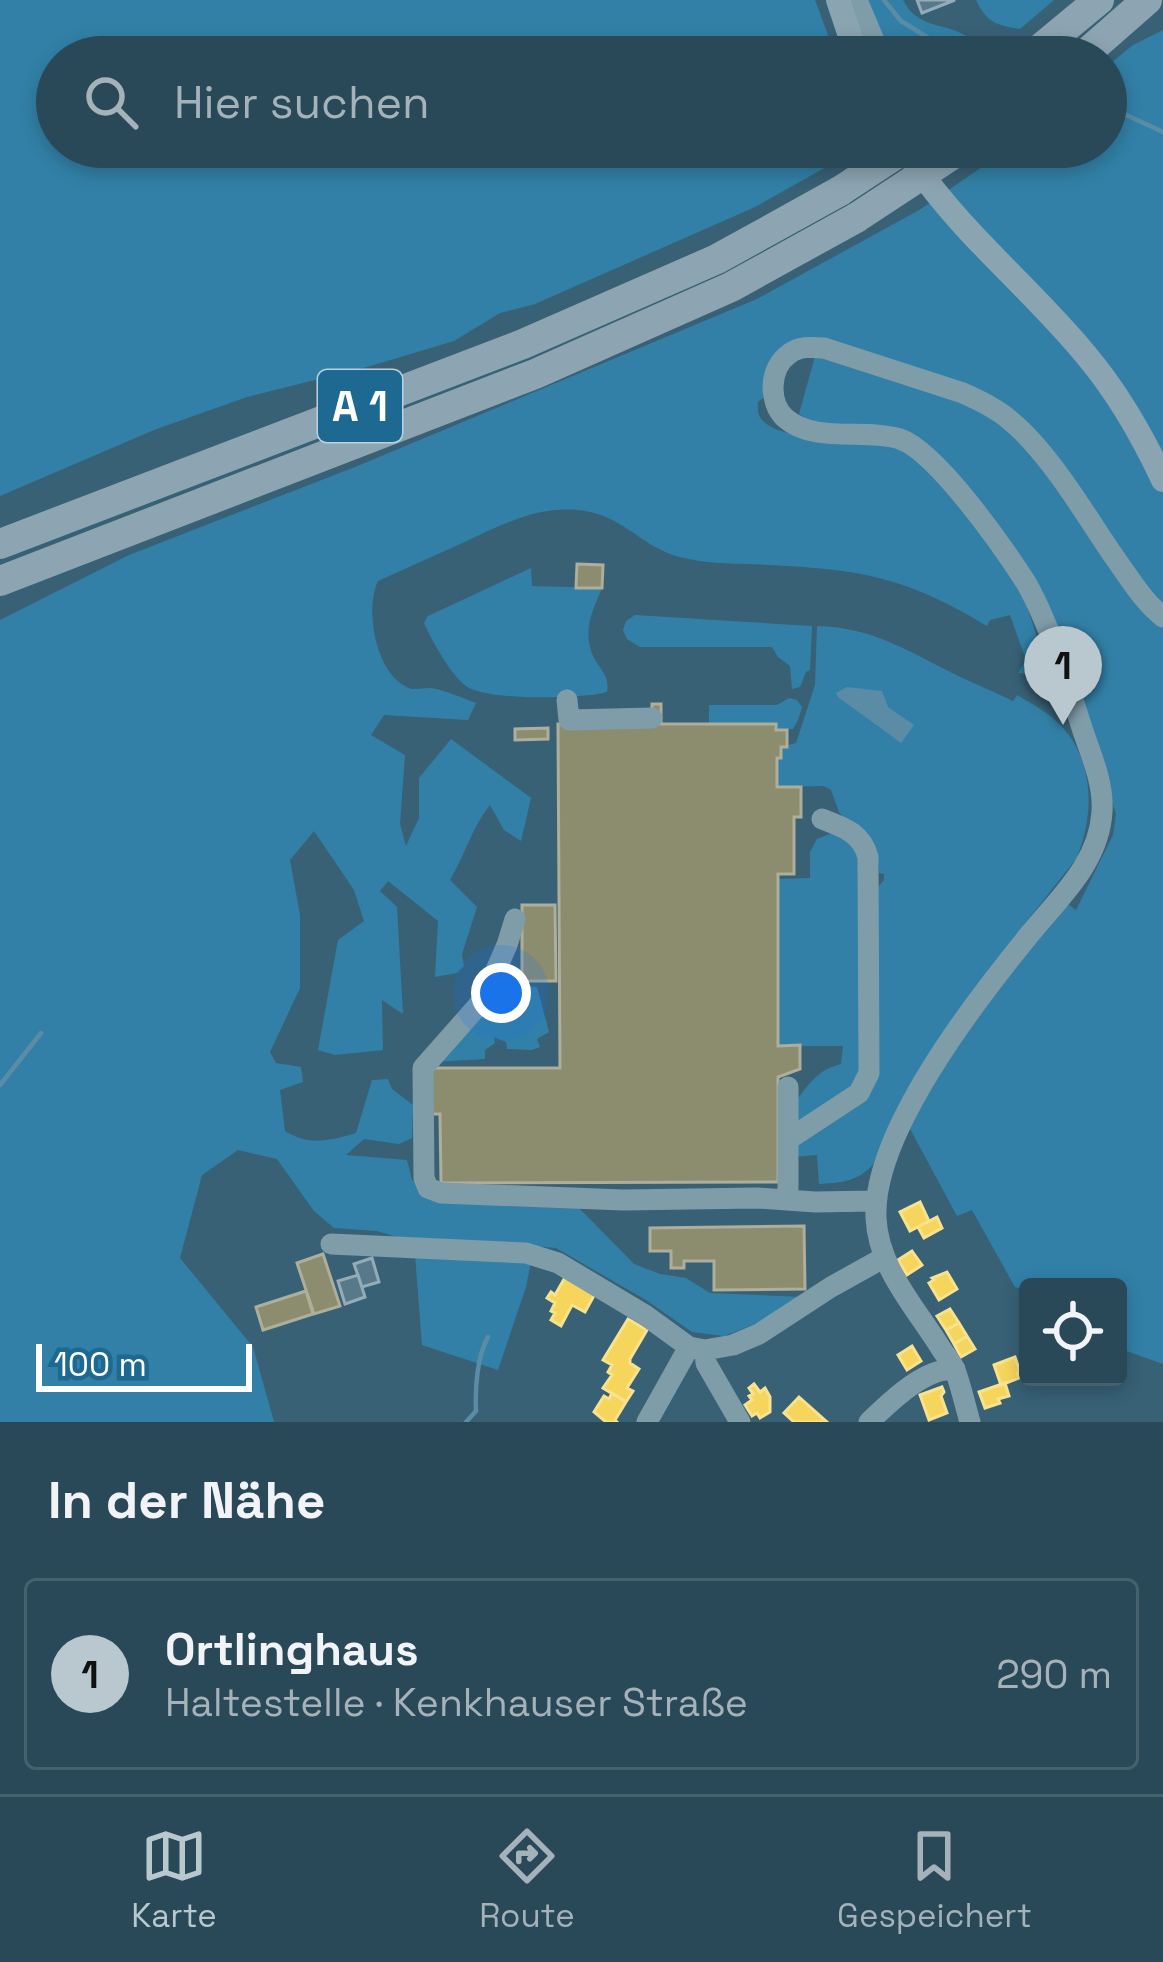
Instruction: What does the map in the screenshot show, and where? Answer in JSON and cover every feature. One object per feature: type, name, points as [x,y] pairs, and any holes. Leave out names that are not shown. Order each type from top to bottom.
[{"type":"highway","points":[[1051,36],[1077,11],[1099,0]]},
{"type":"highway","points":[[1106,36],[1147,0]]},
{"type":"highway","points":[[1127,36],[1163,8]]},
{"type":"highway","name":"A 1","points":[[0,544],[523,344],[717,259],[873,168]]},
{"type":"highway","name":"A 1","points":[[0,581],[535,374],[731,287],[856,218],[932,168]]},
{"type":"main road","points":[[838,0],[849,36]]},
{"type":"main road","points":[[918,168],[963,227],[1096,367],[1163,480]]},
{"type":"street","points":[[857,0],[872,36]]},
{"type":"street","points":[[970,1422],[955,1370],[884,1257],[876,1201],[892,1145],[928,1075],[987,988],[1082,871],[1100,828],[1102,790],[1054,643],[1026,583],[1003,550],[930,459],[912,444],[878,435],[817,431],[783,416],[772,388],[780,364],[803,347],[824,348],[963,393],[1011,420],[1077,502],[1146,602],[1163,616]]},
{"type":"street","points":[[567,700],[568,720],[652,718]]},
{"type":"street","points":[[789,1139],[859,1093],[869,1072],[867,851],[857,836],[822,819]]},
{"type":"street","points":[[515,919],[483,1000],[423,1068],[428,1188],[441,1193],[623,1200],[876,1201]]},
{"type":"street","points":[[788,1087],[788,1200]]},
{"type":"street","points":[[332,1244],[526,1253],[558,1263],[697,1349],[740,1422]]},
{"type":"street","points":[[647,1422],[697,1349],[733,1345],[760,1334],[884,1257]]},
{"type":"street","points":[[869,1422],[940,1369],[955,1370]]},
{"type":"shaded area","points":[[0,0],[815,0],[828,36],[36,36],[36,168],[825,168],[755,207],[535,304],[500,313],[454,341],[247,397],[154,430],[0,496]]},
{"type":"shaded area","points":[[865,0],[903,0],[926,22],[966,36],[881,36]]},
{"type":"shaded area","points":[[976,0],[1054,0],[1020,29],[993,22]]},
{"type":"shaded area","points":[[1163,30],[1163,1364],[1127,1351],[1127,1278],[1019,1278],[1019,1288],[1015,1287],[972,1210],[957,1216],[909,1127],[1000,980],[1066,903],[1076,910],[1113,835],[1116,814],[1055,619],[1037,584],[926,446],[889,429],[831,425],[799,414],[819,342],[805,341],[784,347],[771,362],[758,402],[760,418],[790,433],[892,447],[907,452],[934,474],[1015,580],[1044,659],[1041,668],[1032,674],[1018,673],[1026,660],[1010,615],[990,620],[987,626],[932,596],[883,579],[832,570],[689,559],[654,546],[613,520],[578,510],[522,517],[378,581],[373,625],[390,672],[412,689],[436,689],[476,703],[468,720],[384,715],[371,735],[405,755],[400,824],[406,846],[419,818],[419,778],[451,739],[531,798],[521,841],[504,830],[490,805],[450,880],[477,907],[462,954],[464,966],[457,973],[435,977],[438,921],[388,881],[380,891],[397,907],[403,1014],[382,1000],[383,1050],[335,1055],[318,1050],[338,940],[364,921],[354,890],[314,831],[290,860],[300,915],[300,988],[270,1052],[276,1063],[301,1067],[303,1082],[280,1090],[285,1131],[294,1136],[320,1141],[356,1133],[372,1080],[388,1079],[392,1089],[413,1105],[412,1138],[399,1144],[364,1139],[346,1155],[407,1160],[412,1180],[433,1195],[578,1207],[634,1264],[686,1278],[710,1293],[802,1297],[763,1321],[724,1336],[692,1332],[556,1248],[534,1246],[526,1287],[498,1370],[422,1345],[414,1242],[377,1231],[334,1228],[314,1211],[277,1159],[238,1150],[202,1175],[180,1258],[253,1347],[274,1422],[0,1422],[0,620],[129,555],[355,467],[757,299],[921,209],[981,168],[1127,168],[1127,50]]},
{"type":"shaded area","points":[[531,568],[532,586],[602,588],[588,638],[606,677],[607,692],[535,697],[477,691],[460,681],[442,657],[424,623],[428,616]]},
{"type":"shaded area","points":[[635,615],[812,626],[810,670],[800,687],[792,689],[790,666],[772,647],[640,647],[623,630]]},
{"type":"shaded area","points":[[817,626],[878,638],[1013,701],[1017,695],[1036,706],[1074,743],[1088,792],[1086,826],[1076,859],[988,970],[905,1096],[874,1163],[849,1180],[819,1184],[817,1155],[794,1157],[800,1139],[857,1098],[873,893],[884,874],[839,812],[831,790],[824,786],[777,787],[781,747],[796,743],[815,685]]},
{"type":"shaded area","points":[[847,687],[882,691],[888,707],[914,725],[901,743],[838,697],[836,693]]},
{"type":"shaded area","points":[[789,698],[802,707],[793,729],[776,730],[775,724],[709,724],[709,705],[777,705]]},
{"type":"shaded area","points":[[837,831],[860,843],[861,1083],[797,1126],[794,1104],[819,1074],[841,1064],[843,1046],[778,1046],[778,879],[810,878],[810,852],[817,839]]},
{"type":"shaded area","points":[[501,984],[537,987],[549,1032],[537,1039],[540,1047],[507,1049],[506,1042],[494,1037],[485,1059],[435,1062]]},
{"type":"building: Wohnen","points":[[920,1202],[929,1221],[910,1231],[900,1212]]},
{"type":"building: Wohnen","points":[[937,1217],[942,1228],[924,1238],[918,1227]]},
{"type":"building: Wohnen","points":[[912,1251],[922,1265],[907,1275],[898,1260]]},
{"type":"building: Wohnen","points":[[947,1272],[957,1289],[939,1300],[929,1283]]},
{"type":"building: Wohnen","points":[[567,1274],[597,1290],[585,1312],[572,1305],[561,1326],[551,1320],[555,1303],[547,1298],[551,1292],[555,1295]]},
{"type":"building: Wohnen","points":[[950,1309],[959,1323],[946,1330],[937,1316]]},
{"type":"building: Wohnen","points":[[628,1319],[647,1330],[630,1359],[639,1369],[627,1388],[633,1391],[626,1402],[603,1388],[612,1375],[608,1372],[612,1365],[603,1360]]},
{"type":"building: Wohnen","points":[[959,1323],[967,1336],[954,1344],[946,1330]]},
{"type":"building: Wohnen","points":[[967,1336],[975,1349],[961,1357],[954,1344]]},
{"type":"building: Wohnen","points":[[912,1346],[921,1361],[907,1370],[898,1355]]},
{"type":"building: Wohnen","points":[[1015,1357],[1019,1378],[1001,1385],[994,1365]]},
{"type":"building: Wohnen","points":[[1005,1383],[1009,1396],[985,1408],[979,1392]]},
{"type":"building: Wohnen","points":[[754,1384],[760,1392],[765,1388],[770,1397],[770,1412],[760,1418],[757,1413],[752,1416],[745,1405],[752,1400],[749,1388]]},
{"type":"building: Wohnen","points":[[942,1387],[947,1413],[929,1420],[920,1395]]},
{"type":"building: Wohnen","points":[[612,1393],[626,1402],[617,1422],[606,1422],[594,1412],[604,1396],[609,1399]]},
{"type":"building: Wohnen","points":[[799,1397],[827,1422],[794,1422],[784,1413]]},
{"type":"building: Industrie","points":[[577,564],[603,565],[602,588],[576,588]]},
{"type":"building: Industrie","points":[[652,704],[661,704],[661,724],[776,724],[776,730],[787,730],[787,747],[781,747],[781,758],[777,758],[777,787],[801,787],[801,817],[794,817],[794,874],[778,874],[778,1046],[800,1045],[800,1069],[778,1077],[778,1182],[441,1183],[440,1114],[430,1114],[430,1068],[560,1068],[558,724],[652,724]]},
{"type":"building: Industrie","points":[[548,728],[548,739],[515,740],[515,729]]},
{"type":"building: Industrie","points":[[522,905],[555,905],[556,981],[522,981]]},
{"type":"building: Industrie","points":[[804,1226],[805,1289],[714,1290],[714,1261],[684,1261],[684,1268],[671,1268],[671,1251],[650,1251],[650,1228]]},
{"type":"building: Industrie","points":[[323,1254],[340,1306],[314,1314],[297,1263]]},
{"type":"building: Industrie","points":[[306,1291],[313,1314],[263,1330],[256,1307]]},
{"type":"building: Sonstige","points":[[917,0],[955,0],[922,13]]},
{"type":"building: Sonstige","points":[[372,1258],[379,1282],[362,1287],[354,1264]]},
{"type":"building: Sonstige","points":[[358,1275],[365,1297],[345,1304],[338,1281]]},
{"type":"waterway","points":[[884,0],[901,21],[925,36]]},
{"type":"waterway","points":[[1127,115],[1163,132]]},
{"type":"waterway","points":[[0,1085],[41,1033]]},
{"type":"waterway","points":[[466,1422],[476,1411],[479,1363],[488,1337]]},
{"type":"place","name":"Ortlinghaus","points":[[1063,725]]}]
